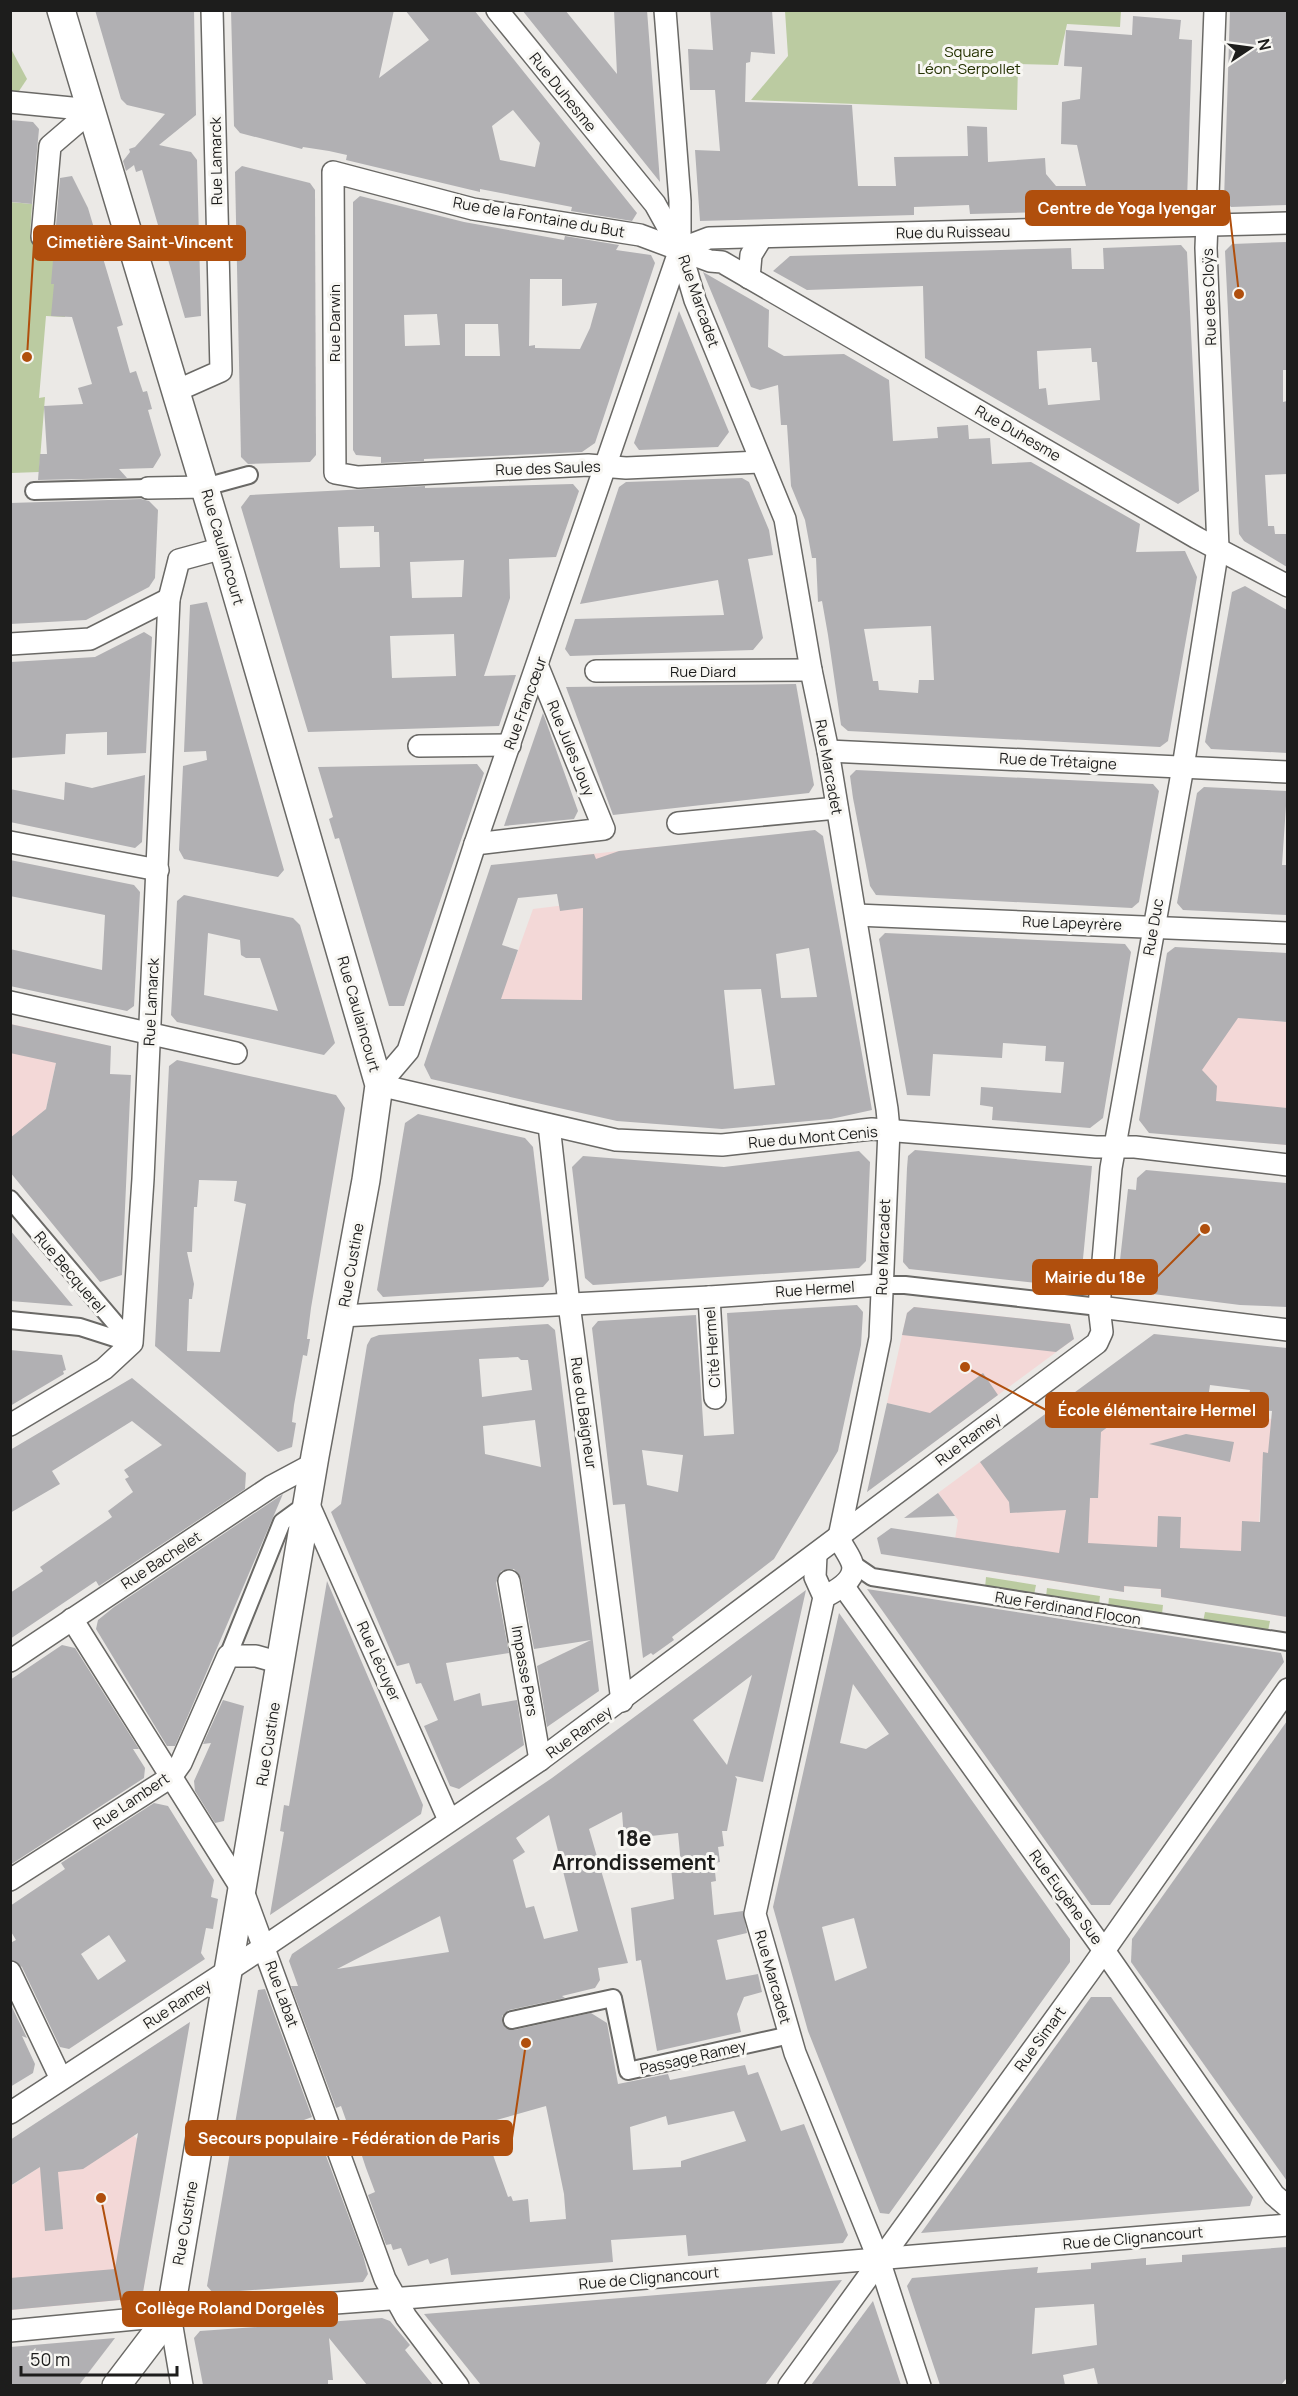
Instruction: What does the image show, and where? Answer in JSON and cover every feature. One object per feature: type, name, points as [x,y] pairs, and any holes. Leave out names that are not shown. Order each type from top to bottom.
[{"type":"street","name":"Rue Caulaincourt","points":[[61,10],[205,487],[380,1085]]},
{"type":"street","name":"Rue Lamarck","points":[[176,391],[220,371],[212,10]]},
{"type":"street","name":"Rue Duhesme","points":[[497,10],[655,204],[681,249],[710,261],[722,262],[1287,586]]},
{"type":"street","name":"Rue Marcadet","points":[[665,10],[680,201],[681,249],[695,300],[785,519],[856,915],[889,1130],[880,1338],[839,1537]]},
{"type":"street","name":"Rue des Cloÿs","points":[[1215,10],[1207,225],[1218,548]]},
{"type":"street","points":[[10,102],[92,110]]},
{"type":"street","points":[[42,237],[50,146],[92,110]]},
{"type":"street","name":"Rue de la Fontaine du But","points":[[333,172],[473,208],[640,235],[681,249]]},
{"type":"street","name":"Rue Darwin","points":[[333,172],[335,473]]},
{"type":"street","name":"Rue du Ruisseau","points":[[681,249],[709,238],[1287,223]]},
{"type":"street","points":[[749,278],[751,255],[762,237]]},
{"type":"street","name":"Rue Francœur","points":[[380,1085],[408,1051],[475,844],[681,249]]},
{"type":"street","name":"Rue des Saules","points":[[335,473],[358,477],[760,462]]},
{"type":"street","points":[[34,491],[205,487],[249,476]]},
{"type":"street","name":"Rue Lamarck","points":[[132,1343],[137,1297],[169,599],[179,560],[222,548]]},
{"type":"street","name":"Rue Duc","points":[[1099,1307],[1114,1147],[1152,926],[1183,767],[1218,548]]},
{"type":"street","points":[[10,644],[90,639],[169,599]]},
{"type":"street","name":"Rue Jules Jouy","points":[[475,844],[604,829],[538,667]]},
{"type":"street","name":"Rue Diard","points":[[596,671],[811,670]]},
{"type":"street","points":[[419,746],[510,745]]},
{"type":"street","name":"Rue de Trétaigne","points":[[828,751],[1287,772]]},
{"type":"street","points":[[678,824],[837,808]]},
{"type":"street","points":[[10,842],[158,870]]},
{"type":"street","name":"Rue Lapeyrère","points":[[856,915],[1287,933]]},
{"type":"street","points":[[10,1002],[236,1053]]},
{"type":"street","name":"Rue du Mont Cenis","points":[[380,1085],[616,1140],[722,1145],[872,1129],[1135,1147],[1287,1165]]},
{"type":"street","name":"Rue Custine","points":[[116,2385],[170,2315],[308,1503],[366,1180],[380,1085]]},
{"type":"street","name":"Rue du Baigneur","points":[[549,1125],[622,1701]]},
{"type":"street","name":"Rue Becquerel","points":[[10,1199],[132,1343]]},
{"type":"street","name":"Rue Hermel","points":[[341,1316],[905,1285],[1287,1330]]},
{"type":"street","name":"Cité Hermel","points":[[709,1297],[715,1398]]},
{"type":"street","name":"Rue Ramey","points":[[10,2113],[264,1947],[540,1760],[622,1701],[1097,1343],[1102,1332],[1099,1307]]},
{"type":"street","points":[[10,1320],[80,1327],[132,1343]]},
{"type":"street","points":[[10,1425],[104,1369],[132,1343]]},
{"type":"street","name":"Rue Bachelet","points":[[10,1661],[272,1486],[315,1463]]},
{"type":"street","name":"Rue Lambert","points":[[10,1880],[171,1777],[181,1763],[228,1656],[282,1522],[308,1503]]},
{"type":"street","name":"Rue Lécuyer","points":[[308,1503],[449,1820]]},
{"type":"street","points":[[824,1597],[844,1587],[851,1575],[853,1564],[839,1537]]},
{"type":"street","name":"Rue Marcadet","points":[[816,1555],[815,1577],[824,1597],[755,1914],[790,2035],[879,2260],[920,2385]]},
{"type":"street","name":"Rue Ferdinand Flocon","points":[[853,1564],[872,1577],[1287,1642]]},
{"type":"street","name":"Impasse Pers","points":[[509,1581],[540,1760]]},
{"type":"street","name":"Rue Eugène Sue","points":[[844,1587],[1103,1949],[1274,2195],[1287,2207]]},
{"type":"street","name":"Rue Labat","points":[[72,1618],[243,1891],[385,2279],[406,2317],[458,2385]]},
{"type":"street","points":[[228,1656],[256,1656],[281,1663]]},
{"type":"street","name":"Rue Simart","points":[[789,2385],[1089,1972],[1287,1689]]},
{"type":"street","points":[[10,1972],[61,2079]]},
{"type":"street","name":"Passage Ramey","points":[[512,2020],[612,1998],[628,2071],[790,2035]]},
{"type":"street","name":"Rue de Clignancourt","points":[[10,2331],[170,2315],[879,2260],[1287,2225]]},
{"type":"street","points":[[170,2315],[182,2385]]},
{"type":"shaded area","points":[[656,847],[582,1000],[446,999],[454,976],[509,976],[533,909],[582,903],[582,855]]},
{"type":"shaded area","points":[[1193,1013],[1287,1022],[1287,1145],[1179,1135]]},
{"type":"shaded area","points":[[11,1024],[62,1035],[46,1109],[11,1139]]},
{"type":"shaded area","points":[[914,1307],[1070,1324],[1074,1339],[941,1437],[921,1411],[887,1403],[907,1313]]},
{"type":"shaded area","points":[[1145,1399],[1156,1413],[1175,1400],[1247,1408],[1247,1416],[1272,1419],[1268,1469],[1262,1468],[1257,1568],[1287,1570],[1287,1617],[1239,1609],[1240,1593],[1193,1602],[1161,1597],[1160,1589],[1125,1586],[1124,1592],[951,1565],[958,1520],[938,1493],[980,1462],[1062,1460]]},
{"type":"shaded area","points":[[116,2117],[137,2139],[168,2145],[142,2298],[11,2310],[11,2186]]},
{"type":"green space","name":"Square Léon-Serpollet","points":[[785,10],[1121,11],[1120,27],[1067,24],[1058,65],[1018,64],[1017,110],[751,100],[788,56]]},
{"type":"green space","points":[[10,47],[27,79],[19,91],[11,91]]},
{"type":"green space","points":[[10,202],[32,204],[30,235],[72,240],[65,317],[46,316],[39,398],[45,397],[39,472],[11,473]]},
{"type":"green space","points":[[986,1577],[1036,1585],[1034,1595],[985,1588]]},
{"type":"green space","points":[[1047,1588],[1100,1596],[1099,1604],[1046,1597]]},
{"type":"green space","points":[[1109,1598],[1163,1605],[1162,1614],[1108,1607]]},
{"type":"green space","points":[[1205,1612],[1270,1621],[1268,1631],[1203,1622]]},
{"type":"building","points":[[95,10],[194,10],[196,115],[159,145],[191,152],[197,160],[201,316],[185,318],[142,170],[136,172],[134,165],[126,171],[123,161],[130,152],[129,149],[135,147],[165,114],[127,105],[121,99]]},
{"type":"building","points":[[231,10],[394,10],[379,78],[429,40],[405,10],[474,10],[637,213],[632,221],[571,211],[572,207],[480,189],[480,192],[346,160],[347,155],[303,147],[302,149],[240,133],[234,126]],"holes":[[[513,110],[540,143],[535,167],[500,160],[492,126]]]},
{"type":"building","points":[[522,10],[565,10],[617,74],[614,10],[647,10],[660,182]]},
{"type":"building","points":[[710,10],[772,10],[775,54],[751,52],[750,62],[746,63],[745,102],[852,105],[858,186],[896,186],[894,157],[968,156],[967,126],[987,127],[988,162],[1045,158],[1046,174],[1056,186],[1086,186],[1077,145],[1061,144],[1062,102],[1080,99],[1082,67],[1064,66],[1066,30],[1132,35],[1133,16],[1181,20],[1179,39],[1192,40],[1187,201],[1181,208],[1105,210],[1105,214],[1084,213],[1084,211],[970,214],[969,205],[914,207],[914,215],[700,221],[695,150],[720,151],[715,90],[690,90],[688,49],[713,50]]},
{"type":"building","points":[[1230,10],[1287,10],[1287,205],[1231,207],[1224,200]]},
{"type":"building","points":[[10,120],[33,122],[39,129],[32,204],[12,202]]},
{"type":"building","points":[[242,166],[310,183],[315,190],[316,455],[310,462],[248,464],[241,457],[235,172]]},
{"type":"building","points":[[72,176],[88,208],[123,325],[117,327],[130,373],[136,371],[143,392],[147,391],[152,409],[148,410],[161,455],[153,468],[119,469],[127,478],[38,480],[40,454],[47,454],[44,406],[83,404],[78,388],[92,384],[72,317],[51,316],[54,284],[51,284],[60,178]]},
{"type":"building","points":[[360,196],[464,222],[564,240],[565,236],[619,245],[616,250],[651,255],[655,263],[595,443],[582,452],[424,459],[424,461],[381,463],[381,457],[356,455],[353,450],[353,202]],"holes":[[[530,279],[562,279],[562,306],[597,303],[590,328],[580,349],[529,346]],[[437,314],[440,345],[405,346],[404,315]],[[465,324],[498,324],[500,356],[465,356]]]},
{"type":"building","points":[[1287,242],[1287,370],[1283,370],[1283,402],[1287,401],[1287,474],[1265,475],[1268,526],[1274,526],[1275,534],[1287,534],[1287,567],[1244,541],[1239,534],[1225,251],[1232,244]]},
{"type":"building","points":[[1181,245],[1187,252],[1199,491],[1178,504],[925,358],[923,286],[807,290],[773,271],[790,256],[1071,248],[1072,269],[1104,269],[1103,248]],"holes":[[[1091,348],[1092,362],[1097,362],[1100,400],[1048,405],[1046,388],[1039,389],[1037,351]]]},
{"type":"building","points":[[703,272],[769,310],[768,347],[784,356],[844,354],[889,380],[893,441],[938,438],[937,427],[968,425],[969,439],[990,438],[992,464],[1031,462],[1140,524],[1136,552],[1185,551],[1197,577],[1168,741],[1160,747],[848,731],[841,725],[822,601],[818,602],[816,558],[812,558],[805,520],[791,486],[787,425],[781,425],[778,385],[760,390],[751,387]],"holes":[[[931,626],[934,680],[919,680],[918,693],[879,690],[878,681],[873,681],[864,629]]]},
{"type":"building","points":[[679,311],[729,432],[718,447],[639,450],[634,443]]},
{"type":"building","points":[[742,478],[749,482],[769,530],[773,555],[748,559],[763,638],[753,650],[570,656],[565,649],[575,619],[724,615],[718,580],[580,604],[619,487],[626,482]]},
{"type":"building","points":[[573,484],[579,491],[556,557],[509,559],[510,598],[484,676],[516,675],[499,726],[308,732],[241,507],[250,495],[425,486],[425,488]],"holes":[[[374,526],[374,532],[379,532],[380,567],[340,568],[338,527]],[[464,560],[462,597],[412,598],[410,562]],[[454,634],[456,676],[392,678],[390,636]]]},
{"type":"building","points":[[141,499],[149,501],[158,510],[155,578],[149,587],[86,620],[10,624],[10,503]]},
{"type":"building","points":[[1245,586],[1287,610],[1287,753],[1211,749],[1205,742],[1232,592]]},
{"type":"building","points":[[207,602],[284,870],[278,877],[184,859],[179,850],[183,766],[207,760],[206,751],[184,752],[190,605]]},
{"type":"building","points":[[144,632],[152,637],[146,753],[107,755],[107,732],[66,734],[65,754],[10,758],[11,662],[95,657]]},
{"type":"building","points":[[796,684],[814,785],[809,793],[613,815],[566,687]]},
{"type":"building","points":[[543,713],[578,811],[574,819],[504,826]]},
{"type":"building","points":[[477,764],[484,773],[404,1006],[389,1006],[339,838],[335,839],[329,819],[333,817],[318,767]]},
{"type":"building","points":[[856,770],[1153,784],[1159,791],[1139,902],[1132,908],[876,895],[870,886],[853,798],[850,776]]},
{"type":"building","points":[[145,775],[142,842],[135,848],[10,822],[10,789],[64,800],[65,782],[92,788]]},
{"type":"building","points":[[1204,787],[1287,791],[1282,865],[1287,865],[1287,915],[1183,910],[1177,903],[1197,793]]},
{"type":"building","points":[[815,830],[823,836],[872,1110],[831,1119],[722,1129],[617,1121],[431,1079],[424,1065],[491,865],[594,854],[596,859],[619,851]],"holes":[[[557,894],[560,911],[583,908],[582,1000],[501,999],[518,950],[502,945],[518,898]],[[809,948],[817,997],[781,998],[776,954]],[[761,989],[775,1085],[734,1089],[724,990]]]},
{"type":"building","points":[[10,860],[134,885],[140,892],[134,1006],[127,1011],[10,986],[10,949],[102,970],[105,915],[10,896]]},
{"type":"building","points":[[184,895],[293,918],[300,925],[335,1043],[324,1055],[177,1022],[171,1015],[177,901]],"holes":[[[208,933],[240,940],[241,955],[246,958],[260,958],[278,1011],[204,995]]]},
{"type":"building","points":[[885,933],[1125,944],[1131,952],[1103,1118],[1090,1128],[992,1120],[993,1107],[980,1105],[981,1087],[1061,1093],[1064,1062],[1045,1061],[1046,1046],[1003,1043],[1002,1058],[933,1054],[930,1096],[907,1095],[879,939]]},
{"type":"building","points":[[1175,947],[1287,953],[1287,1022],[1238,1018],[1202,1070],[1217,1086],[1216,1101],[1287,1108],[1287,1145],[1149,1133],[1139,1120],[1167,953]]},
{"type":"building","points":[[10,1024],[111,1046],[110,1074],[131,1075],[122,1275],[100,1282],[10,1172],[10,1138],[46,1109],[56,1063],[10,1053]]},
{"type":"building","points":[[177,1060],[336,1095],[345,1108],[311,1308],[307,1339],[310,1339],[307,1356],[303,1355],[294,1405],[292,1422],[296,1423],[292,1447],[278,1452],[155,1346],[169,1066]],"holes":[[[199,1180],[237,1181],[234,1201],[246,1204],[220,1352],[187,1351],[189,1299],[192,1299],[194,1284],[187,1252],[192,1252],[194,1207],[197,1207]]]},
{"type":"building","points":[[418,1114],[525,1138],[533,1147],[549,1280],[543,1287],[383,1297],[377,1290],[405,1123]]},
{"type":"building","points":[[915,1150],[1092,1166],[1082,1269],[1064,1286],[909,1269],[903,1262],[907,1168],[908,1156]]},
{"type":"building","points":[[859,1151],[870,1162],[866,1261],[859,1268],[593,1285],[585,1278],[572,1167],[583,1156],[724,1167]]},
{"type":"building","points":[[1146,1170],[1286,1183],[1287,1307],[1240,1305],[1129,1291],[1126,1282],[1127,1270],[1119,1269],[1128,1189],[1136,1190],[1137,1178]]},
{"type":"building","points":[[10,1230],[39,1265],[73,1306],[10,1301]]},
{"type":"building","points":[[857,1305],[863,1312],[861,1345],[838,1451],[774,1559],[672,1637],[674,1640],[653,1655],[651,1653],[643,1658],[625,1504],[613,1505],[592,1328],[598,1321],[696,1315],[704,1436],[734,1434],[727,1313]],"holes":[[[642,1450],[683,1455],[678,1492],[647,1485]]]},
{"type":"building","points":[[914,1307],[1070,1324],[1074,1339],[1056,1352],[902,1335],[907,1313]]},
{"type":"building","points":[[548,1324],[555,1330],[599,1691],[547,1727],[537,1666],[591,1640],[534,1649],[521,1578],[514,1569],[501,1571],[496,1583],[509,1653],[446,1663],[454,1701],[480,1693],[482,1706],[517,1700],[524,1745],[459,1789],[450,1786],[424,1726],[438,1720],[421,1683],[416,1684],[409,1663],[397,1666],[331,1512],[341,1504],[367,1345],[371,1338],[379,1335]],"holes":[[[518,1357],[521,1360],[528,1360],[532,1390],[482,1397],[479,1359]],[[535,1420],[541,1467],[485,1454],[483,1426]]]},
{"type":"building","points":[[1154,1334],[1287,1348],[1287,1617],[1161,1597],[1161,1589],[1124,1586],[1124,1592],[881,1554],[877,1538],[891,1528],[1059,1553],[1066,1510],[1010,1513],[1009,1502],[980,1462]],"holes":[[[1210,1385],[1250,1390],[1247,1409],[1272,1411],[1268,1453],[1263,1452],[1260,1522],[1242,1521],[1241,1551],[1180,1548],[1181,1517],[1158,1516],[1157,1547],[1088,1543],[1090,1498],[1098,1498],[1101,1432],[1116,1421],[1091,1417],[1094,1395],[1207,1406]]]},
{"type":"building","points":[[10,1350],[62,1355],[66,1370],[63,1371],[64,1374],[10,1406]]},
{"type":"building","points":[[983,1373],[998,1395],[867,1492],[887,1403],[930,1413]]},
{"type":"building","points":[[132,1378],[246,1473],[245,1489],[99,1586],[96,1581],[10,1639],[10,1593],[43,1571],[40,1567],[112,1517],[108,1511],[133,1492],[125,1479],[129,1477],[124,1470],[162,1445],[132,1421],[52,1471],[60,1484],[10,1513],[10,1450]]},
{"type":"building","points":[[1186,1434],[1234,1442],[1230,1462],[1149,1444]]},
{"type":"building","points":[[938,1493],[955,1516],[904,1518]]},
{"type":"building","points":[[283,1494],[175,1746],[167,1746],[96,1629],[98,1620]]},
{"type":"building","points":[[327,1581],[423,1805],[421,1814],[270,1915],[284,1832],[280,1831],[284,1805],[289,1806]]},
{"type":"building","points":[[867,1589],[1281,1653],[1284,1662],[1110,1905],[1091,1905]]},
{"type":"building","points":[[806,1590],[763,1782],[735,1776],[737,1779],[727,1831],[722,1831],[724,1846],[718,1847],[720,1862],[714,1863],[716,1881],[711,1882],[714,1915],[743,1911],[747,1933],[717,1940],[726,1980],[758,1974],[762,1992],[744,1997],[737,2014],[741,2032],[657,2051],[641,1960],[636,1961],[631,1908],[674,1899],[671,1867],[681,1865],[678,1833],[624,1839],[622,1812],[589,1829],[628,1963],[598,1968],[600,1980],[595,1988],[562,1996],[565,1998],[509,2010],[502,2016],[502,2022],[505,2027],[514,2030],[591,2013],[607,2023],[618,2084],[668,2074],[670,2080],[745,2065],[748,2075],[758,2072],[781,2131],[804,2124],[848,2235],[843,2243],[688,2256],[686,2235],[611,2240],[613,2262],[451,2275],[448,2258],[430,2264],[428,2259],[408,2266],[401,2248],[393,2250],[391,2244],[386,2245],[368,2195],[375,2192],[341,2106],[336,2108],[291,1986],[298,1986],[289,1961],[292,1954],[552,1778]],"holes":[[[752,1675],[727,1765],[693,1720]],[[549,1815],[578,1931],[544,1939],[534,1906],[526,1908],[513,1860],[525,1852],[516,1838]],[[440,1916],[449,1952],[337,1969]],[[546,2106],[564,2194],[566,2219],[530,2222],[528,2199],[513,2201],[511,2196],[508,2197],[482,2124]],[[734,2111],[746,2141],[681,2161],[681,2167],[633,2170],[630,2127],[666,2116],[668,2125]]]},
{"type":"building","points":[[839,1613],[1070,1939],[1070,1962],[889,2214],[880,2213],[808,2031],[773,1907]],"holes":[[[853,1684],[889,1734],[866,1749],[840,1743]],[[854,1918],[867,1968],[835,1981],[822,1927]]]},
{"type":"building","points":[[62,1645],[75,1648],[139,1749],[133,1749],[145,1768],[144,1778],[10,1865],[10,1680]]},
{"type":"building","points":[[223,1700],[244,1706],[224,1821],[215,1823],[195,1791],[194,1781],[211,1743],[203,1744]]},
{"type":"building","points":[[1287,1721],[1287,2181],[1131,1962],[1132,1939]]},
{"type":"building","points":[[154,1803],[168,1806],[214,1880],[211,1897],[218,1899],[213,1929],[206,1928],[201,1953],[205,1959],[69,2049],[60,2047],[22,1967],[10,1959],[10,1943],[16,1940],[10,1930],[10,1906],[65,1869],[61,1863]],"holes":[[[109,1935],[126,1961],[98,1980],[81,1954]]]},
{"type":"building","points":[[265,1989],[312,2117],[304,2120],[315,2152],[318,2151],[320,2155],[325,2153],[363,2255],[368,2274],[363,2282],[213,2293],[207,2286],[258,1990]]},
{"type":"building","points":[[1091,1997],[1111,1997],[1253,2197],[1250,2206],[921,2233]]},
{"type":"building","points":[[10,2003],[27,2038],[22,2036],[35,2064],[33,2073],[10,2087]]},
{"type":"building","points":[[190,2022],[142,2298],[10,2310],[10,2278],[115,2269],[138,2133],[83,2169],[58,2172],[63,2229],[45,2231],[40,2167],[10,2186],[10,2140]]},
{"type":"building","points":[[1287,2247],[1286,2379],[1281,2385],[1098,2385],[1094,2368],[1063,2375],[1065,2385],[940,2385],[907,2286],[912,2278],[1038,2267],[1037,2273],[1091,2269],[1091,2263],[1146,2258],[1146,2265],[1182,2262],[1182,2255]],"holes":[[[1094,2304],[1097,2345],[1032,2354],[1035,2308]]]},
{"type":"building","points":[[842,2280],[765,2385],[481,2385],[424,2314]]},
{"type":"building","points":[[873,2301],[901,2385],[811,2385],[856,2324]]},
{"type":"building","points":[[382,2318],[390,2321],[410,2345],[405,2350],[433,2385],[367,2385],[329,2338],[333,2380],[328,2380],[328,2385],[203,2385],[194,2338],[200,2331]]},
{"type":"building","points":[[115,2338],[79,2385],[10,2385],[10,2347]]},
{"type":"place","name":"Centre de Yoga Iyengar","points":[[1239,294]]},
{"type":"place","name":"Cimetière Saint-Vincent","points":[[27,357]]},
{"type":"place","name":"Mairie du 18e","points":[[1205,1229]]},
{"type":"place","name":"École élémentaire Hermel","points":[[965,1367]]},
{"type":"place","name":"Secours populaire - Fédération de Paris","points":[[526,2043]]},
{"type":"place","name":"Collège Roland Dorgelès","points":[[101,2198]]},
{"type":"district","name":"18e Arrondissement","points":[[634,1850]]}]
